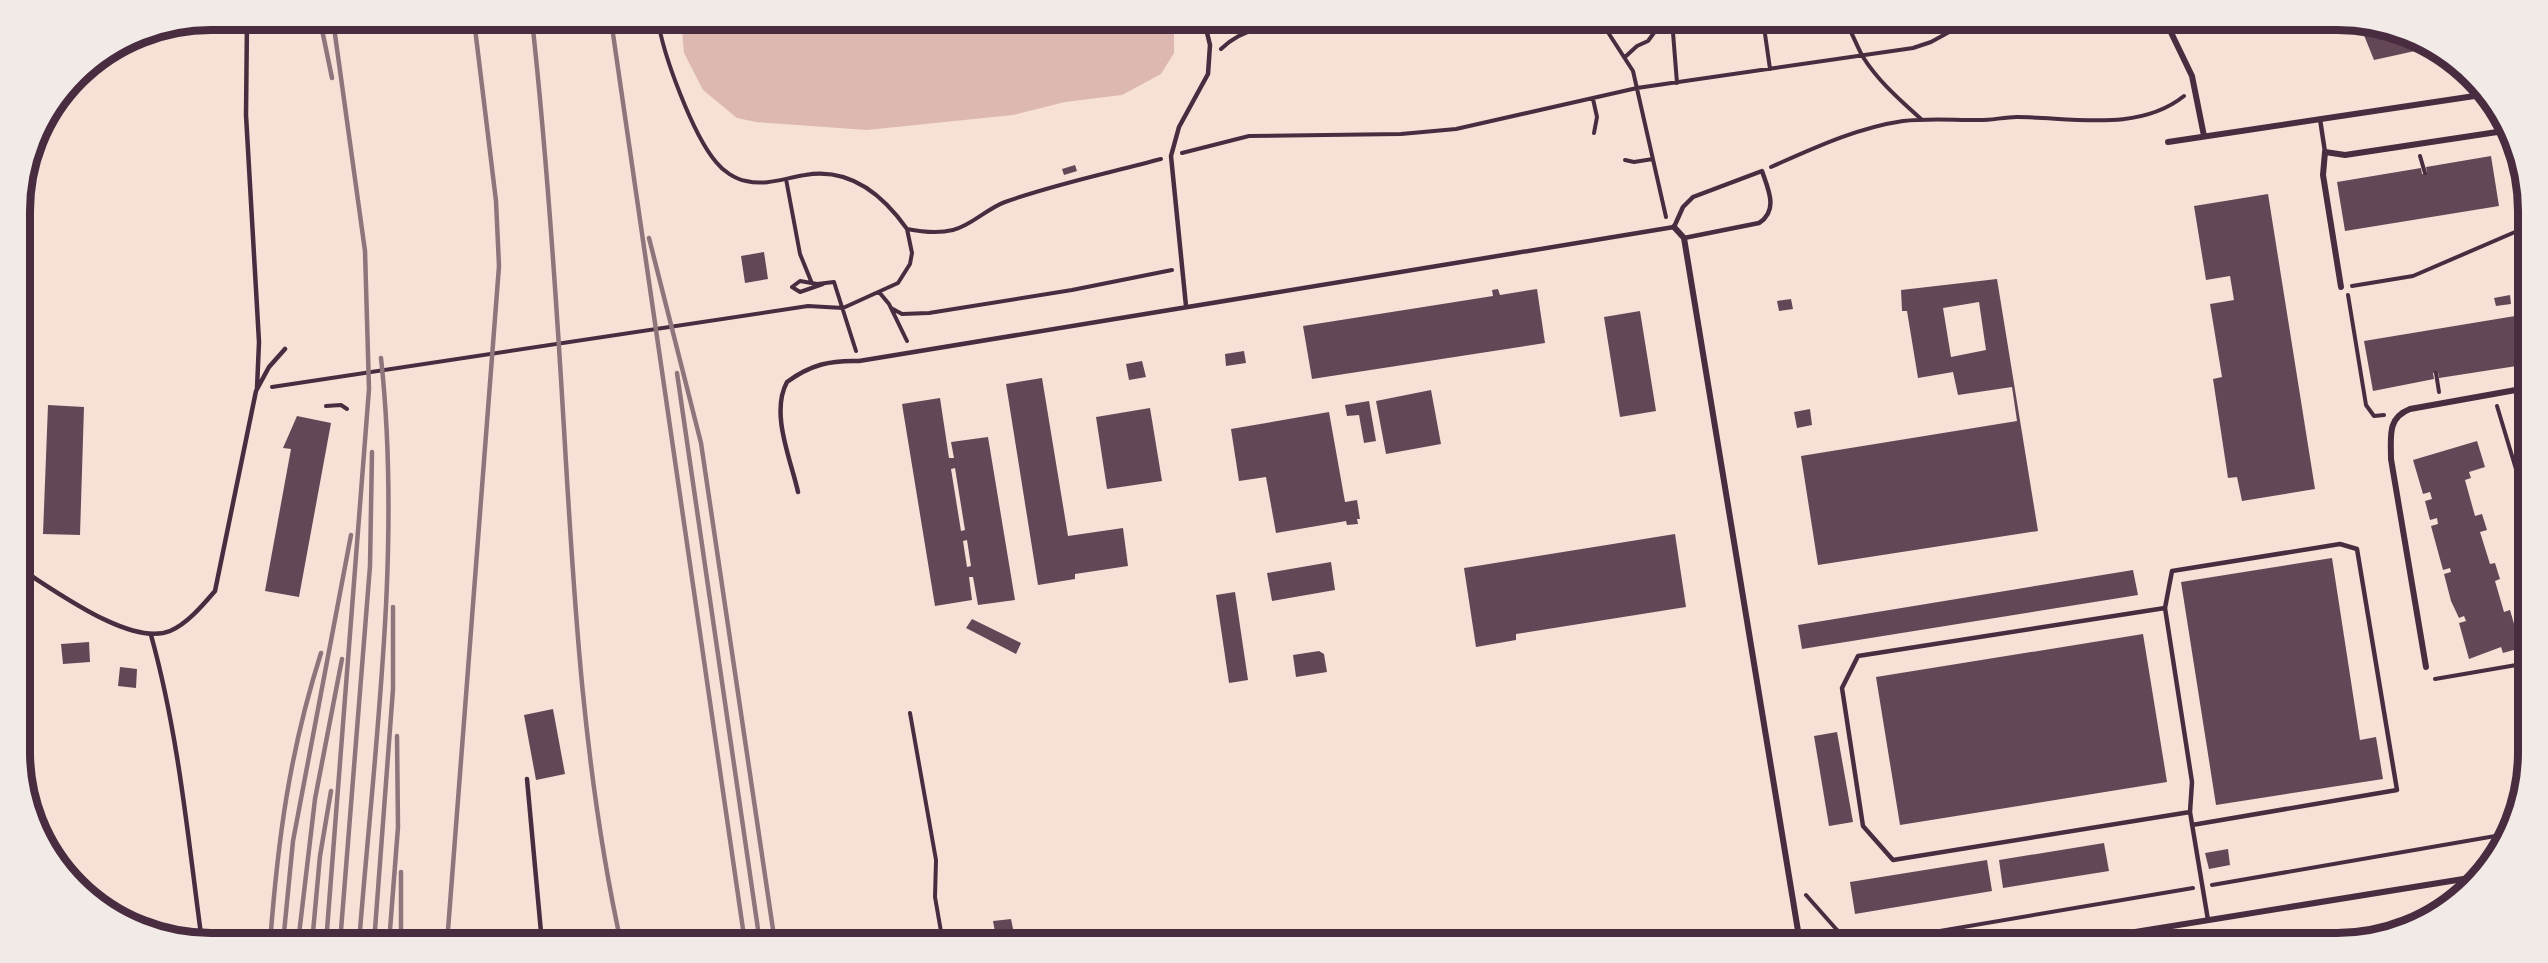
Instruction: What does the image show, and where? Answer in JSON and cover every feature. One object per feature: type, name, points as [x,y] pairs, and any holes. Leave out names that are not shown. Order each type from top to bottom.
[{"type":"street","points":[[2169,30],[2197,92],[2204,136]]},
{"type":"street","points":[[2168,141],[2476,96]]},
{"type":"street","points":[[2342,287],[2323,174],[2325,152],[2345,155],[2500,132]]},
{"type":"street","points":[[1674,227],[1684,238],[1798,933]]},
{"type":"street","points":[[2426,667],[2391,459],[2391,426],[2398,414],[2410,409],[2518,390]]},
{"type":"street","points":[[2128,933],[2466,879]]},
{"type":"lane","points":[[30,575],[127,631],[152,636],[171,630],[199,609],[214,591],[256,391],[259,342],[246,115],[247,30]]},
{"type":"lane","points":[[1186,306],[1171,156],[1179,127],[1203,85],[1210,60],[1206,30]]},
{"type":"lane","points":[[2320,119],[2325,152]]},
{"type":"lane","points":[[798,492],[781,418],[783,389],[786,382],[813,366],[834,360],[859,361],[1674,227],[1683,207],[1693,197],[1762,171],[1772,208],[1768,218],[1759,223],[1684,238]]},
{"type":"lane","points":[[256,391],[269,367],[285,349]]},
{"type":"lane","points":[[2192,825],[2397,790],[2357,549],[2340,544],[2172,571],[2165,608],[2192,782],[2190,812],[2192,825],[2202,886],[2208,920]]},
{"type":"lane","points":[[2165,608],[1858,657],[1842,688],[1863,826],[1893,860],[2190,812]]},
{"type":"lane","points":[[152,636],[165,686],[180,775],[201,932]]},
{"type":"lane","points":[[527,779],[541,933]]},
{"type":"path","points":[[256,391],[348,374],[808,306],[843,308],[898,283],[910,264],[912,241],[907,229],[885,201],[866,185],[816,173],[767,183],[746,182],[717,164],[704,142],[666,58],[660,30]]},
{"type":"path","points":[[1210,60],[1227,44],[1257,30]]},
{"type":"path","points":[[1607,30],[1633,71],[1666,216],[1674,227]]},
{"type":"path","points":[[1625,57],[1639,45],[1648,41],[1656,30]]},
{"type":"path","points":[[1673,30],[1677,83]]},
{"type":"path","points":[[1764,30],[1770,70]]},
{"type":"path","points":[[1852,30],[1863,56],[1884,84],[1921,120]]},
{"type":"path","points":[[907,229],[923,232],[951,231],[965,225],[988,209],[1016,198],[1249,136],[1432,132],[1481,124],[1637,88],[1922,46],[1952,30]]},
{"type":"path","points":[[1762,171],[1858,131],[1921,120],[1978,121],[2015,117],[2059,121],[2112,119],[2157,113],[2185,94],[2197,92]]},
{"type":"path","points":[[1593,99],[1597,117],[1594,133]]},
{"type":"path","points":[[2420,156],[2425,173]]},
{"type":"path","points":[[1625,160],[1634,162],[1653,159]]},
{"type":"path","points":[[2511,161],[2516,187]]},
{"type":"path","points":[[786,179],[800,254],[811,281]]},
{"type":"path","points":[[2371,414],[2366,405],[2347,287],[2413,276],[2518,231]]},
{"type":"path","points":[[891,308],[902,314],[929,313],[1072,290],[1182,268]]},
{"type":"path","points":[[824,284],[800,280],[792,287],[800,292],[834,282],[859,361]]},
{"type":"path","points":[[879,292],[891,308],[914,352]]},
{"type":"path","points":[[2436,373],[2439,393]]},
{"type":"path","points":[[2493,394],[2518,476]]},
{"type":"path","points":[[326,406],[341,405],[347,410]]},
{"type":"path","points":[[2435,679],[2518,665]]},
{"type":"path","points":[[910,713],[936,860],[934,897],[942,933]]},
{"type":"path","points":[[1927,933],[2498,836]]},
{"type":"path","points":[[1789,876],[1837,930],[1843,933]]},
{"type":"shaded area","points":[[682,30],[1174,30],[1174,53],[1161,74],[1122,95],[1065,102],[1013,115],[867,130],[756,122],[737,118],[703,90],[684,53]]},
{"type":"building","points":[[2363,32],[2395,40],[2419,50],[2374,60]]},
{"type":"building","points":[[2491,156],[2499,206],[2345,231],[2337,182],[2421,168],[2422,174],[2427,173],[2426,167]]},
{"type":"building","points":[[1075,165],[1077,171],[1064,175],[1062,169]]},
{"type":"building","points":[[2268,194],[2315,489],[2242,501],[2237,477],[2228,478],[2213,379],[2222,377],[2210,304],[2234,300],[2230,276],[2206,280],[2194,206]]},
{"type":"building","points":[[764,252],[768,279],[745,283],[741,256]]},
{"type":"building","points":[[1997,279],[2038,531],[1818,565],[1801,456],[2017,421],[2012,387],[1958,395],[1953,372],[1918,378],[1907,311],[1902,311],[1901,290]],"holes":[[[1979,302],[1986,350],[1951,357],[1943,308]]]},
{"type":"building","points":[[1498,289],[1500,295],[1537,289],[1545,343],[1312,379],[1303,326],[1493,296],[1492,290]]},
{"type":"building","points":[[2510,295],[2511,304],[2496,306],[2494,298]]},
{"type":"building","points":[[1791,299],[1793,309],[1779,311],[1777,301]]},
{"type":"building","points":[[1640,311],[1656,411],[1620,417],[1604,317]]},
{"type":"building","points":[[2515,316],[2518,334],[2518,366],[2439,378],[2438,372],[2433,373],[2434,379],[2373,391],[2364,341]]},
{"type":"building","points":[[1244,351],[1246,363],[1226,366],[1225,354]]},
{"type":"building","points":[[1142,361],[1146,377],[1129,380],[1126,364]]},
{"type":"building","points":[[1042,378],[1068,536],[1123,528],[1128,566],[1075,574],[1075,579],[1038,585],[1006,384]]},
{"type":"building","points":[[1431,390],[1441,444],[1386,454],[1376,401]]},
{"type":"building","points":[[940,398],[949,458],[954,458],[951,442],[988,437],[1015,600],[978,605],[973,577],[969,577],[972,600],[935,606],[902,404]],"holes":[[[955,468],[965,530],[961,531],[951,469]],[[967,540],[971,566],[967,567],[963,541]]]},
{"type":"building","points":[[1369,401],[1376,441],[1364,443],[1359,415],[1347,416],[1345,405]]},
{"type":"building","points":[[48,405],[84,407],[80,535],[43,534]]},
{"type":"building","points":[[1150,408],[1162,481],[1107,489],[1096,417]]},
{"type":"building","points":[[1810,409],[1812,425],[1797,428],[1794,412]]},
{"type":"building","points":[[1329,412],[1345,502],[1357,500],[1360,519],[1357,519],[1358,524],[1347,525],[1346,521],[1276,533],[1266,477],[1239,481],[1231,429]]},
{"type":"building","points":[[297,416],[331,423],[299,597],[265,591],[291,449],[283,448]]},
{"type":"building","points":[[2477,441],[2485,467],[2469,472],[2471,478],[2465,480],[2475,516],[2482,514],[2487,530],[2480,532],[2490,564],[2495,563],[2500,579],[2495,581],[2504,612],[2510,610],[2518,638],[2518,649],[2503,653],[2501,647],[2469,659],[2459,623],[2466,621],[2464,616],[2459,618],[2451,601],[2444,574],[2451,572],[2450,568],[2443,570],[2431,526],[2438,524],[2437,518],[2430,520],[2425,501],[2432,499],[2430,492],[2423,494],[2413,460]]},
{"type":"building","points":[[1675,534],[1686,607],[1516,634],[1516,640],[1476,647],[1464,568]]},
{"type":"building","points":[[2332,558],[2360,740],[2376,737],[2383,779],[2216,805],[2181,582]]},
{"type":"building","points":[[1331,562],[1335,590],[1272,601],[1267,573]]},
{"type":"building","points":[[2133,570],[2138,595],[1802,649],[1798,625]]},
{"type":"building","points":[[1235,592],[1248,680],[1229,683],[1216,595]]},
{"type":"building","points":[[972,619],[1021,643],[1016,654],[966,628]]},
{"type":"building","points":[[2143,634],[2167,782],[1900,825],[1876,677]]},
{"type":"building","points":[[89,642],[90,662],[63,664],[61,644]]},
{"type":"building","points":[[1319,651],[1324,654],[1327,672],[1296,677],[1293,655]]},
{"type":"building","points":[[120,667],[137,669],[136,688],[118,686]]},
{"type":"building","points":[[553,709],[565,774],[536,780],[524,715]]},
{"type":"building","points":[[1837,732],[1853,822],[1829,826],[1814,736]]},
{"type":"building","points":[[2104,843],[2109,871],[2003,888],[1999,860]]},
{"type":"building","points":[[2228,849],[2230,865],[2209,869],[2205,853]]},
{"type":"building","points":[[1987,860],[1992,891],[1855,914],[1850,882]]},
{"type":"building","points":[[1011,919],[1014,933],[995,933],[993,921]]},
{"type":"railway","points":[[322,30],[332,78]]},
{"type":"railway","points":[[327,933],[369,389],[365,251],[334,30]]},
{"type":"railway","points":[[448,933],[499,266],[496,201],[475,30]]},
{"type":"railway","points":[[533,30],[551,224],[582,688],[598,816],[619,933]]},
{"type":"railway","points":[[612,30],[744,933]]},
{"type":"railway","points":[[649,238],[701,443],[774,933]]},
{"type":"railway","points":[[360,933],[384,650],[387,577],[389,504],[387,431],[381,358]]},
{"type":"railway","points":[[677,373],[759,933]]},
{"type":"railway","points":[[341,933],[370,566],[372,452]]},
{"type":"railway","points":[[284,933],[293,841],[351,535]]},
{"type":"railway","points":[[375,933],[393,689],[393,607]]},
{"type":"railway","points":[[271,933],[286,797],[301,726],[321,653]]},
{"type":"railway","points":[[299,933],[315,799],[342,659]]},
{"type":"railway","points":[[390,933],[398,827],[397,736]]},
{"type":"railway","points":[[313,933],[320,856],[331,791]]},
{"type":"railway","points":[[401,872],[401,933]]}]
